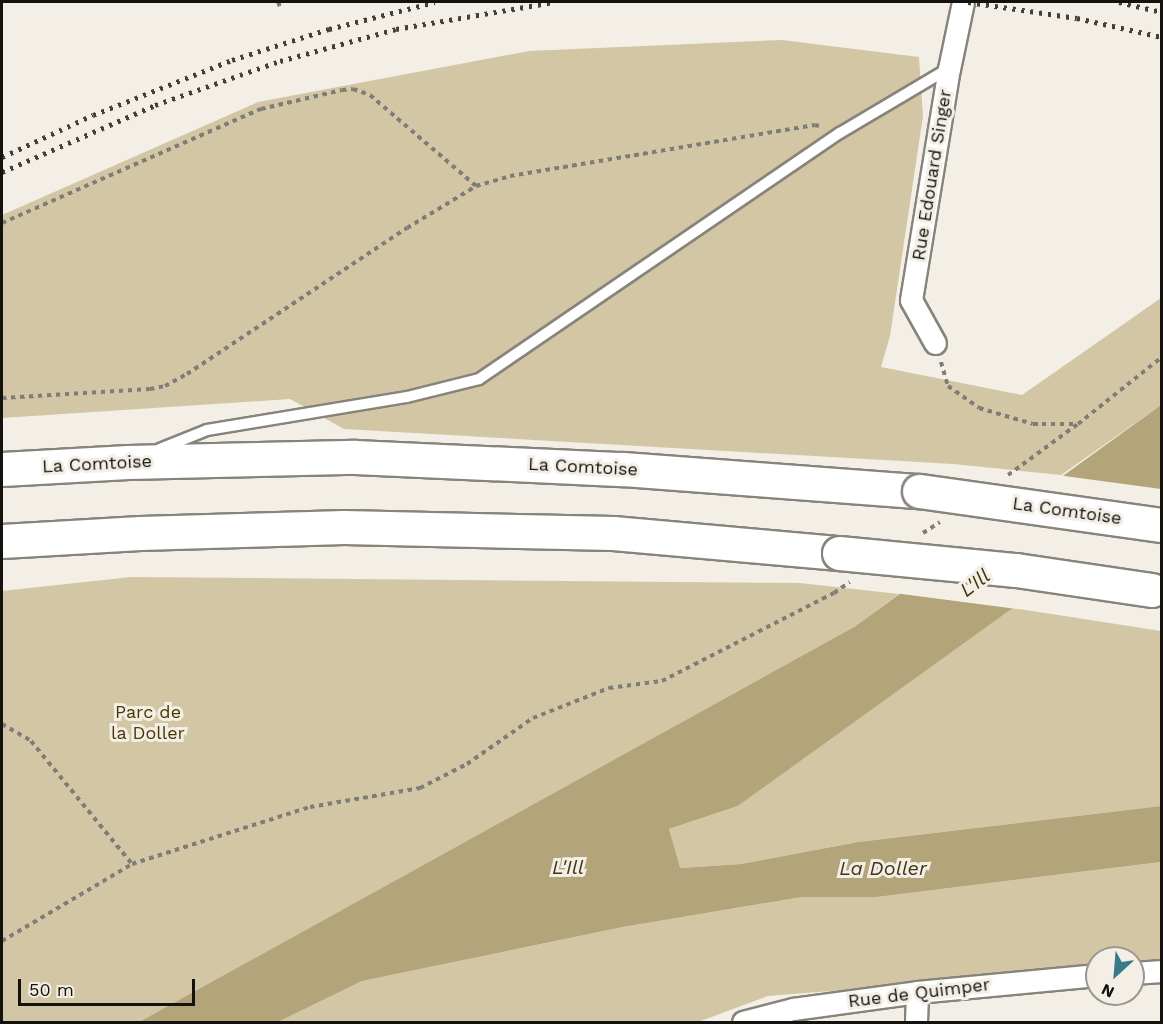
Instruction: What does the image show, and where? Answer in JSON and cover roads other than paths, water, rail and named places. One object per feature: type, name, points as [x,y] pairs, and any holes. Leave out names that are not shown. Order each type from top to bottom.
[{"type":"highway","name":"La Comtoise","points":[[2,469],[128,462],[354,457],[623,469],[919,491],[1161,525]]},
{"type":"highway","points":[[2,541],[140,533],[356,528],[613,533],[846,567],[1016,570],[1157,590]]},
{"type":"street","name":"Rue Edouard Singer","points":[[935,343],[912,300],[949,69],[963,2]]},
{"type":"street","points":[[1145,972],[1161,971]]},
{"type":"street","name":"Rue de Quimper","points":[[742,1023],[793,1009],[917,992],[1085,976]]},
{"type":"street","points":[[916,1023],[917,992]]},
{"type":"lane","points":[[128,462],[207,430],[407,397],[479,379],[840,133],[949,69]]},
{"type":"water","name":"L'Ill","points":[[1161,405],[1161,496],[1013,608],[738,806],[669,829],[680,868],[741,864],[858,842],[1161,806],[1161,862],[877,897],[802,897],[623,927],[362,981],[278,1022],[139,1022],[854,627]]},
{"type":"railway","points":[[2,157],[93,115],[232,60],[329,29],[435,2]]},
{"type":"railway","points":[[2,172],[155,105],[280,61],[396,29],[554,2]]},
{"type":"railway","points":[[968,2],[1077,18],[1162,37]]},
{"type":"railway","points":[[1119,2],[1162,12]]},
{"type":"park label","name":"Parc de la Doller","points":[[148,723]]},
{"type":"water label","name":"La Doller","points":[[883,868]]}]
